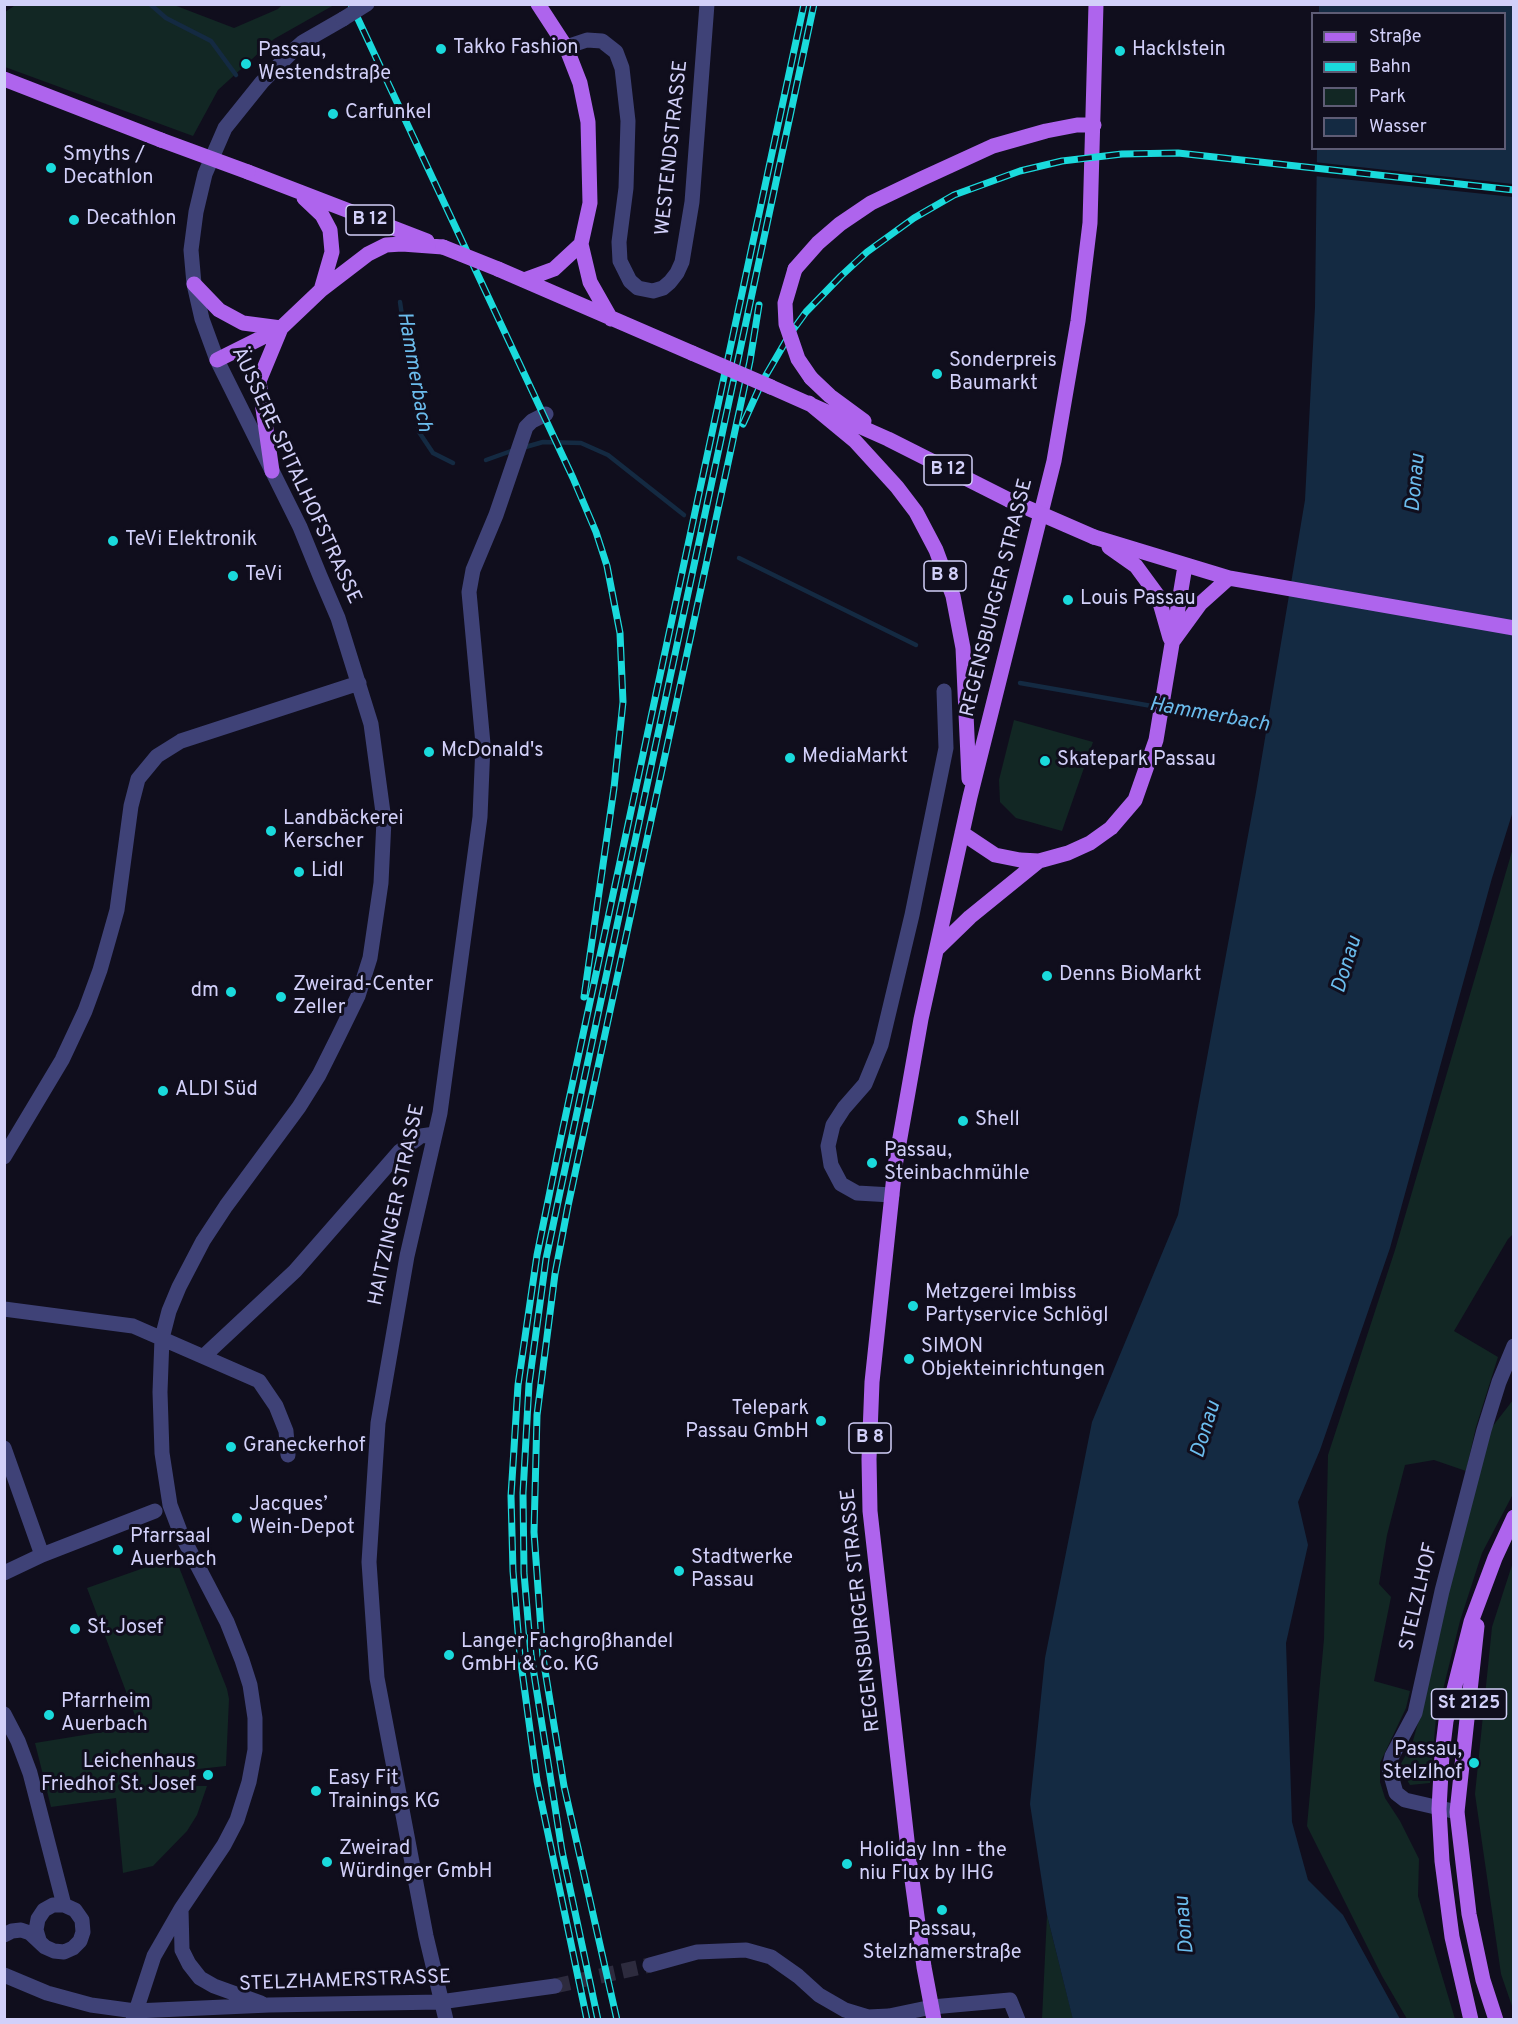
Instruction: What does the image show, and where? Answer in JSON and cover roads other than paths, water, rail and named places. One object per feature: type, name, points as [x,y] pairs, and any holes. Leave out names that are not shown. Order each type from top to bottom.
[{"type":"main road","points":[[538,4],[566,47],[580,83],[588,122],[590,203],[581,244],[590,282],[611,319]]},
{"type":"main road","name":"REGENSBURGER STRASSE","points":[[933,2013],[909,1858],[870,1512],[869,1459],[872,1382],[901,1126],[917,1040],[970,797],[1054,461],[1082,288],[1090,223],[1096,4]]},
{"type":"main road","name":"B 12","points":[[4,79],[498,269],[809,403],[888,439],[1009,500],[1094,537],[1185,567],[1229,578]]},
{"type":"main road","points":[[888,439],[830,396],[811,378],[798,359],[786,324],[785,303],[795,268],[840,224],[871,203],[921,179],[993,146],[1046,131],[1077,125],[1094,125]]},
{"type":"main road","points":[[297,192],[322,215],[330,230],[332,252],[321,290]]},
{"type":"main road","points":[[524,280],[554,269],[581,244]]},
{"type":"main road","points":[[217,360],[281,328],[321,290],[368,254],[386,245],[443,247]]},
{"type":"main road","points":[[194,284],[219,310],[243,323],[281,328]]},
{"type":"main road","points":[[272,471],[259,381],[281,328]]},
{"type":"main road","name":"B 8","points":[[809,403],[855,441],[897,487],[916,512],[936,550],[952,596],[963,648],[970,797]]},
{"type":"main road","points":[[1094,537],[1136,566],[1142,574],[1158,596],[1172,642]]},
{"type":"main road","points":[[962,833],[995,855],[1039,861],[1068,854],[1090,843],[1111,828],[1135,800],[1156,740],[1185,567]]},
{"type":"main road","points":[[1172,642],[1200,604],[1229,578],[1514,628]]},
{"type":"main road","points":[[938,948],[970,917],[1039,861]]},
{"type":"main road","name":"St 2125","points":[[1471,2019],[1461,1979],[1448,1906],[1439,1809],[1446,1721],[1471,1622],[1514,1517]]},
{"type":"main road","name":"St 2125","points":[[1480,1597],[1457,1812],[1469,1914],[1483,1980],[1496,2019]]},
{"type":"street","name":"ÄUSSERE SPITALHOFSTRASSE","points":[[134,2015],[154,1956],[237,1820],[249,1782],[255,1750],[255,1718],[250,1685],[242,1660],[226,1622],[181,1533],[170,1505],[162,1453],[160,1392],[162,1338],[169,1311],[179,1287],[203,1241],[299,1107],[319,1075],[358,996],[370,958],[381,883],[384,820],[371,724],[338,618],[300,527],[217,360],[202,319],[194,284],[191,250],[196,212],[206,174],[225,128],[262,82],[303,42],[367,4]]},
{"type":"street","name":"WESTENDSTRASSE","points":[[566,47],[587,40],[603,40],[616,52],[622,68],[628,121],[626,188],[619,242],[620,261],[624,272],[638,288],[652,291],[663,288],[677,273],[682,262],[692,202],[707,4]]},
{"type":"street","name":"HAITZINGER STRASSE","points":[[446,2019],[440,2002],[377,1678],[369,1562],[378,1423],[407,1256],[440,1113],[480,817],[483,744],[469,592],[473,570],[520,449],[526,427],[546,414]]},
{"type":"street","points":[[4,1157],[62,1060],[85,1011],[100,970],[117,910],[131,806],[138,779],[157,756],[181,741],[359,684]]},
{"type":"street","name":"REGENSBURGER STRASSE","points":[[892,1195],[857,1193],[841,1184],[831,1165],[828,1146],[833,1125],[865,1084],[881,1045],[912,915],[946,748],[944,691]]},
{"type":"street","points":[[204,1356],[295,1271],[400,1151],[421,1136],[435,1134]]},
{"type":"street","points":[[4,1309],[133,1326],[259,1381],[276,1406],[286,1431],[288,1455]]},
{"type":"street","name":"STELZLHOF","points":[[1457,1812],[1405,1800],[1396,1793],[1389,1768],[1392,1756],[1415,1713],[1442,1591],[1484,1430],[1499,1382],[1514,1346]]},
{"type":"street","points":[[4,1448],[42,1555]]},
{"type":"street","points":[[4,1573],[42,1555],[155,1511]]},
{"type":"street","points":[[4,1714],[18,1741],[30,1773],[64,1905]]},
{"type":"street","points":[[4,1935],[21,1930],[30,1933],[45,1947],[64,1952],[73,1948],[80,1941],[83,1932],[82,1920],[75,1910],[64,1905],[53,1905],[44,1910],[38,1919],[36,1930],[39,1940]]},
{"type":"street","points":[[181,1909],[182,1950],[200,1978],[214,1986],[269,2005]]},
{"type":"street","points":[[650,1965],[697,1952],[746,1950],[771,1957],[798,1976],[819,1995],[845,2010],[869,2018],[933,2013],[1010,2000],[1018,2019]]},
{"type":"street","name":"STELZHAMERSTRASSE","points":[[4,1975],[47,1993],[134,2015],[269,2005],[440,2002],[555,1986]]},
{"type":"water","name":"Donau","points":[[1319,5],[1513,5],[1513,811],[1492,878],[1390,1248],[1320,1450],[1298,1502],[1308,1545],[1286,1643],[1292,1822],[1308,1880],[1343,1915],[1400,2019],[1073,2020],[1047,1915],[1030,1804],[1045,1658],[1092,1422],[1178,1215],[1256,792],[1305,500],[1315,307],[1317,150],[1506,150],[1506,12],[1319,12]]},
{"type":"waterway","name":"Hammerbach","points":[[150,4],[166,18],[211,41],[236,75]]},
{"type":"waterway","name":"Hammerbach","points":[[400,302],[419,432],[433,453],[453,463]]},
{"type":"waterway","name":"Hammerbach","points":[[522,448],[543,442],[581,443],[608,455],[684,515]]},
{"type":"waterway","name":"Hammerbach","points":[[486,460],[514,450]]},
{"type":"waterway","name":"Hammerbach","points":[[739,558],[916,645]]},
{"type":"waterway","name":"Hammerbach","points":[[1020,683],[1272,727]]},
{"type":"tunnel","points":[[555,1986],[650,1965]]},
{"type":"railway","points":[[351,4],[573,478],[596,532],[607,566],[620,633],[623,702],[614,788],[584,997]]},
{"type":"railway","points":[[587,2020],[537,1781],[520,1656],[513,1571],[511,1496],[518,1385],[537,1255],[561,1137],[804,4]]},
{"type":"railway","points":[[598,2020],[562,1851],[531,1655],[524,1573],[523,1493],[529,1384],[546,1259],[814,4]]},
{"type":"railway","points":[[743,424],[762,382],[790,334],[806,312],[867,252],[914,218],[954,195],[1020,171],[1062,161],[1122,154],[1178,153],[1514,190]]},
{"type":"railway","points":[[617,2020],[564,1786],[543,1658],[534,1532],[537,1415],[555,1274],[568,1206],[750,361],[759,305]]},
{"type":"place","name":"Takko Fashion","points":[[441,49]]},
{"type":"place","name":"Hacklstein","points":[[1120,51]]},
{"type":"place","name":"Passau, Westendstraße","points":[[246,64]]},
{"type":"place","name":"Carfunkel","points":[[333,114]]},
{"type":"place","name":"Smyths / Decathlon","points":[[51,168]]},
{"type":"place","name":"Decathlon","points":[[74,220]]},
{"type":"place","name":"Sonderpreis Baumarkt","points":[[937,374]]},
{"type":"place","name":"TeVi Elektronik","points":[[113,541]]},
{"type":"place","name":"TeVi","points":[[233,576]]},
{"type":"place","name":"Louis Passau","points":[[1068,600]]},
{"type":"place","name":"McDonald's","points":[[429,752]]},
{"type":"place","name":"MediaMarkt","points":[[790,758]]},
{"type":"place","name":"Skatepark Passau","points":[[1045,761]]},
{"type":"place","name":"Landbäckerei Kerscher","points":[[271,831]]},
{"type":"place","name":"Lidl","points":[[299,872]]},
{"type":"place","name":"Denns BioMarkt","points":[[1047,976]]},
{"type":"place","name":"dm","points":[[231,992]]},
{"type":"place","name":"Zweirad-Center Zeller","points":[[281,997]]},
{"type":"place","name":"ALDI Süd","points":[[163,1091]]},
{"type":"place","name":"Shell","points":[[963,1121]]},
{"type":"place","name":"Passau, Steinbachmühle","points":[[872,1163]]},
{"type":"place","name":"Metzgerei Imbiss Partyservice Schlögl","points":[[913,1306]]},
{"type":"place","name":"SIMON Objekteinrichtungen","points":[[909,1359]]},
{"type":"place","name":"Telepark Passau GmbH","points":[[821,1421]]},
{"type":"place","name":"Graneckerhof","points":[[231,1447]]},
{"type":"place","name":"Jacques’ Wein-Depot","points":[[237,1518]]},
{"type":"place","name":"Pfarrsaal Auerbach","points":[[118,1550]]},
{"type":"place","name":"Stadtwerke Passau","points":[[679,1571]]},
{"type":"place","name":"St. Josef","points":[[75,1629]]},
{"type":"place","name":"Langer Fachgroßhandel GmbH & Co. KG","points":[[449,1655]]},
{"type":"place","name":"Pfarrheim Auerbach","points":[[49,1715]]},
{"type":"place","name":"Passau, Stelzlhof","points":[[1474,1763]]},
{"type":"place","name":"Leichenhaus Friedhof St. Josef","points":[[208,1775]]},
{"type":"place","name":"Easy Fit Trainings KG","points":[[316,1791]]},
{"type":"place","name":"Zweirad Würdinger GmbH","points":[[327,1862]]},
{"type":"place","name":"Holiday Inn - the niu Flux by IHG","points":[[847,1864]]},
{"type":"place","name":"Passau, Stelzhamerstraße","points":[[942,1910]]}]
